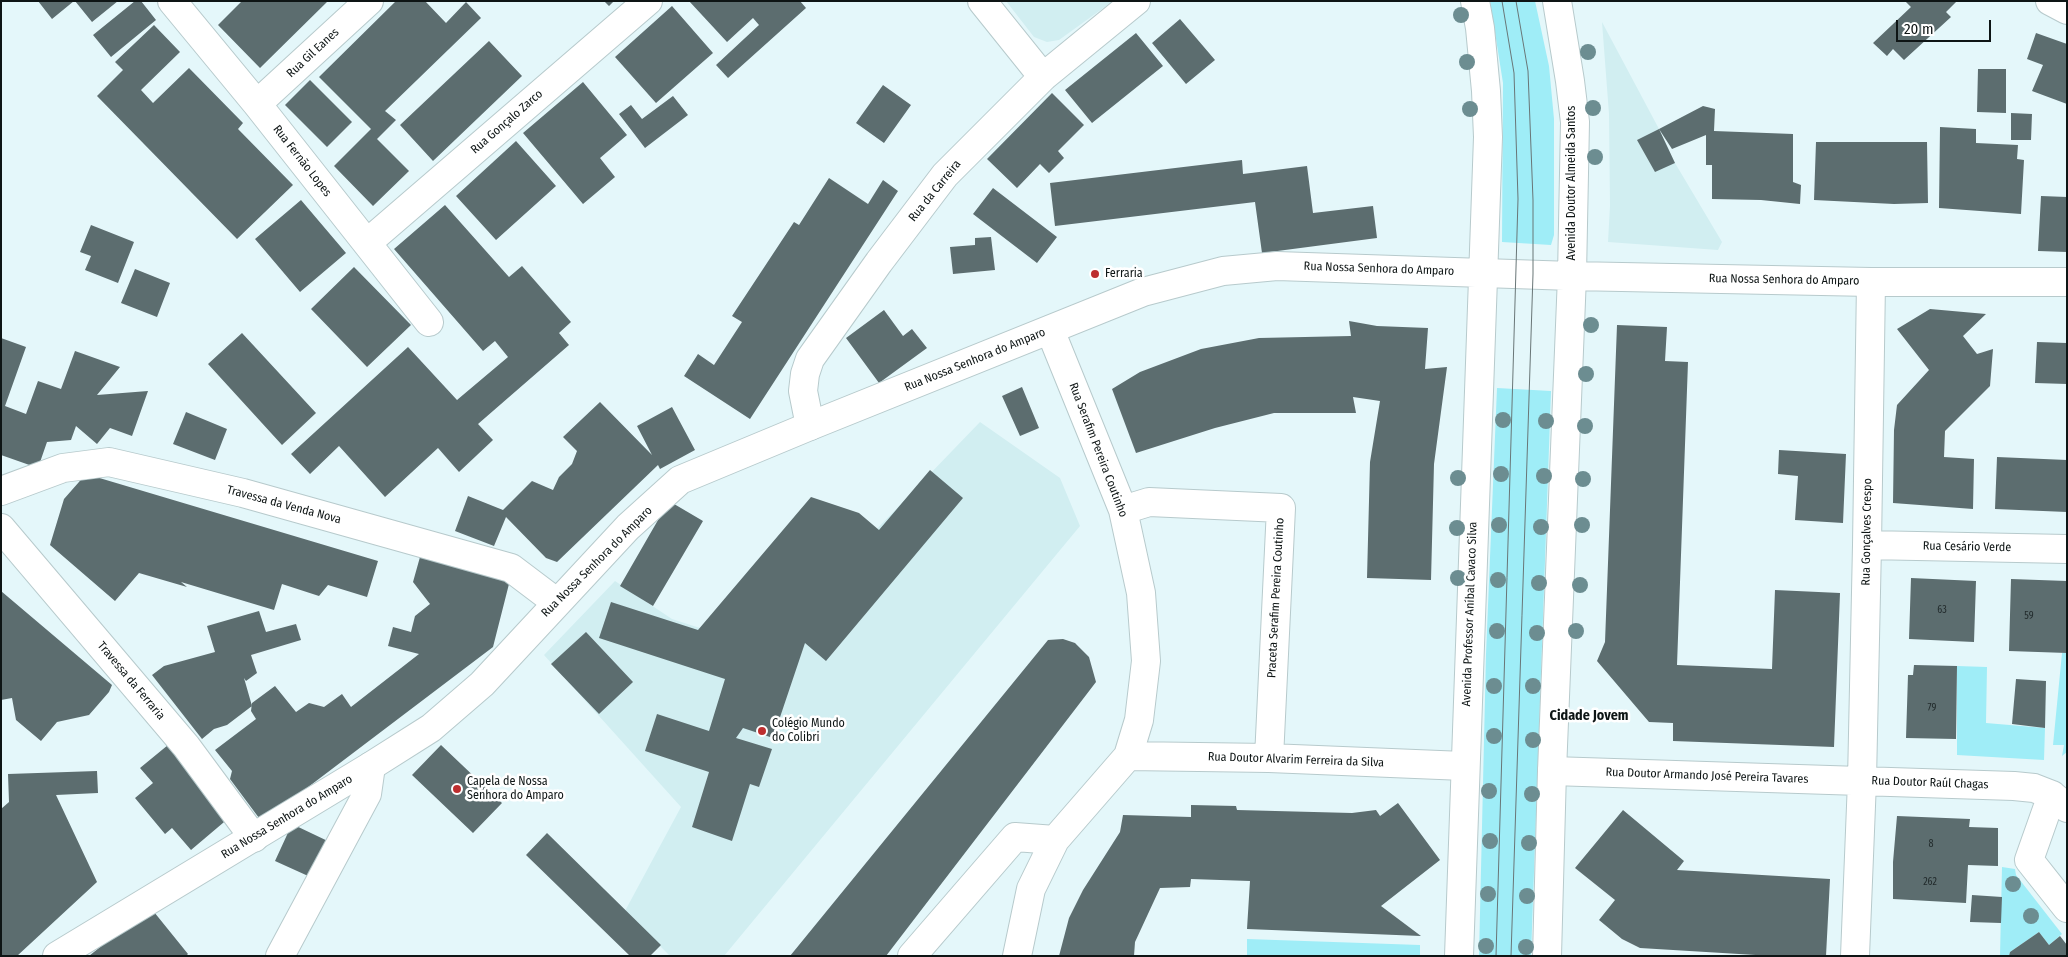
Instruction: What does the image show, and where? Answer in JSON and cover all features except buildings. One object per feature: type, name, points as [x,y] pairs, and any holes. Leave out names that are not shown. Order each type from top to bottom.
[{"type":"street","name":"Rua Fernão Lopes","points":[[172,1],[257,104],[429,322]]},
{"type":"street","name":"Rua Gil Eanes","points":[[257,104],[369,1]]},
{"type":"street","name":"Rua Gonçalo Zarco","points":[[367,243],[648,1]]},
{"type":"street","points":[[982,1],[1043,77]]},
{"type":"street","name":"Rua da Carreira","points":[[810,426],[803,391],[805,374],[810,359],[945,175],[1043,77],[1136,1]]},
{"type":"street","points":[[1475,1],[1480,28],[1487,128],[1484,273]]},
{"type":"street","name":"Avenida Doutor Almeida Santos","points":[[1557,1],[1575,122],[1572,276]]},
{"type":"street","points":[[2050,1],[2067,10]]},
{"type":"street","name":"Rua Nossa Senhora do Amparo","points":[[57,956],[254,838],[431,728],[482,684],[556,602],[628,527],[680,480],[1144,292],[1223,271],[1277,266],[1572,276],[1871,282],[2067,282]]},
{"type":"street","name":"Avenida Professor Aníbal Cavaco Silva","points":[[1459,956],[1464,766],[1484,273]]},
{"type":"street","points":[[1547,956],[1552,772],[1572,276]]},
{"type":"street","name":"Rua Gonçalves Crespo","points":[[1862,781],[1871,282]]},
{"type":"street","name":"Rua Serafim Pereira Coutinho","points":[[1017,956],[1032,889],[1055,840],[1128,756],[1139,720],[1146,662],[1141,593],[1123,510],[1050,330]]},
{"type":"street","name":"Travessa da Venda Nova","points":[[1,491],[63,468],[109,462],[242,493],[511,568],[556,602]]},
{"type":"street","name":"Praceta Serafim Pereira Coutinho","points":[[1123,510],[1149,502],[1280,508],[1269,758]]},
{"type":"street","name":"Travessa da Ferraria","points":[[1,528],[186,746],[254,838]]},
{"type":"street","name":"Rua Cesário Verde","points":[[1867,545],[2067,549]]},
{"type":"street","name":"Rua Doutor Alvarim Ferreira da Silva","points":[[1128,756],[1269,758],[1464,766]]},
{"type":"street","points":[[280,956],[367,794],[371,766]]},
{"type":"street","name":"Rua Doutor Armando José Pereira Tavares","points":[[1552,772],[1862,781]]},
{"type":"street","name":"Rua Doutor Raúl Chagas","points":[[1855,956],[1862,781],[2034,788],[2059,801],[2029,860],[2067,908]]},
{"type":"street","points":[[912,956],[1015,837],[1055,840]]},
{"type":"shaded area","points":[[1006,1],[1113,1],[1059,40],[1047,42],[1034,37]]},
{"type":"shaded area","points":[[1490,1],[1535,1],[1549,66],[1554,119],[1554,235],[1551,245],[1502,242],[1503,83]]},
{"type":"shaded area","points":[[1602,22],[1675,163],[1722,242],[1718,250],[1608,242],[1610,206],[1609,114]]},
{"type":"shaded area","points":[[1497,388],[1551,391],[1531,956],[1479,956],[1486,654]]},
{"type":"shaded area","name":"Colégio Mundo do Colibri","points":[[980,422],[1060,478],[1080,526],[724,956],[670,956],[625,911],[681,807],[544,655],[615,581],[672,619],[762,648]]},
{"type":"shaded area","points":[[2062,653],[2067,653],[2067,752],[2062,756],[2064,745],[2053,745]]},
{"type":"shaded area","points":[[1957,666],[1987,667],[1986,723],[2045,728],[2044,760],[1957,755]]},
{"type":"shaded area","points":[[2002,867],[2015,869],[2016,875],[2062,934],[2049,945],[2039,932],[2010,952],[2009,956],[2000,956]]},
{"type":"shaded area","points":[[1247,939],[1420,945],[1420,956],[1247,956]]},
{"type":"tram line","points":[[1496,956],[1518,199],[1514,73],[1502,1]]},
{"type":"tram line","points":[[1511,956],[1533,274],[1533,200],[1528,71],[1516,1]]},
{"type":"place","name":"Ferraria","points":[[1095,274]]},
{"type":"place","name":"Colégio Mundo do Colibri","points":[[762,731]]},
{"type":"place","name":"Capela de Nossa Senhora do Amparo","points":[[457,789]]},
{"type":"district","name":"Cidade Jovem","points":[[1589,716]]}]
